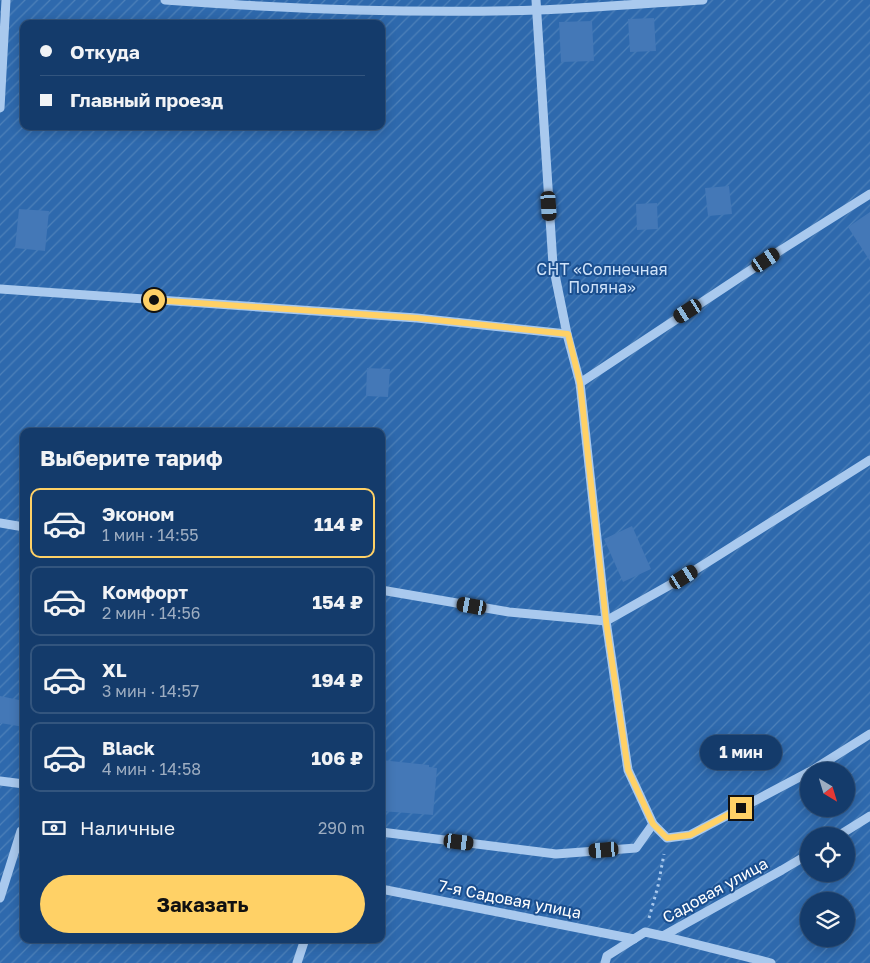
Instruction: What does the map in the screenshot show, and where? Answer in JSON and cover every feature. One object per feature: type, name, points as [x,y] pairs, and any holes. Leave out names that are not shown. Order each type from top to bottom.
[{"type":"street","points":[[0,108],[6,0]]},
{"type":"street","points":[[165,0],[228,5],[401,11],[536,10],[703,0]]},
{"type":"street","points":[[536,0],[553,265],[580,383],[606,621],[628,770],[653,824],[667,838],[690,835],[800,777]]},
{"type":"street","points":[[580,383],[781,250],[870,194]]},
{"type":"street","points":[[0,289],[417,318],[568,334]]},
{"type":"street","points":[[385,591],[508,612],[606,621],[684,577],[870,460]]},
{"type":"street","points":[[0,523],[20,526]]},
{"type":"street","points":[[826,762],[870,734]]},
{"type":"street","points":[[0,781],[20,784]]},
{"type":"street","points":[[852,827],[870,816]]},
{"type":"street","points":[[385,833],[556,854],[636,848],[653,824]]},
{"type":"street","points":[[0,898],[20,834]]},
{"type":"street","name":"Садовая улица","points":[[605,963],[607,956],[645,932],[664,936],[800,859]]},
{"type":"street","name":"7-я Садовая улица","points":[[385,890],[634,939]]},
{"type":"street","points":[[664,936],[771,963]]},
{"type":"street","points":[[297,963],[304,943]]},
{"type":"path","points":[[645,932],[658,886],[667,838]]},
{"type":"green space","name":"СНТ «Солнечная Поляна»","points":[[0,0],[870,0],[870,963],[0,963]]},
{"type":"building","points":[[654,18],[656,51],[630,52],[628,19]]},
{"type":"building","points":[[592,21],[594,61],[561,62],[559,22]]},
{"type":"building","points":[[729,186],[732,214],[708,216],[705,188]]},
{"type":"building","points":[[657,203],[658,229],[637,230],[636,204]]},
{"type":"building","points":[[19,209],[49,211],[45,251],[15,248]]},
{"type":"building","points":[[870,212],[870,261],[848,227]]},
{"type":"building","points":[[367,368],[390,369],[388,397],[366,396]]},
{"type":"building","points":[[632,526],[651,569],[623,582],[604,539]]},
{"type":"building","points":[[0,696],[20,700],[20,726],[0,723]]},
{"type":"building","points":[[385,760],[429,765],[429,767],[437,768],[433,815],[385,811]]},
{"type":"route","points":[[154,300],[417,318],[568,334],[580,383],[606,621],[628,770],[653,824],[667,838],[690,835],[741,808]]}]
